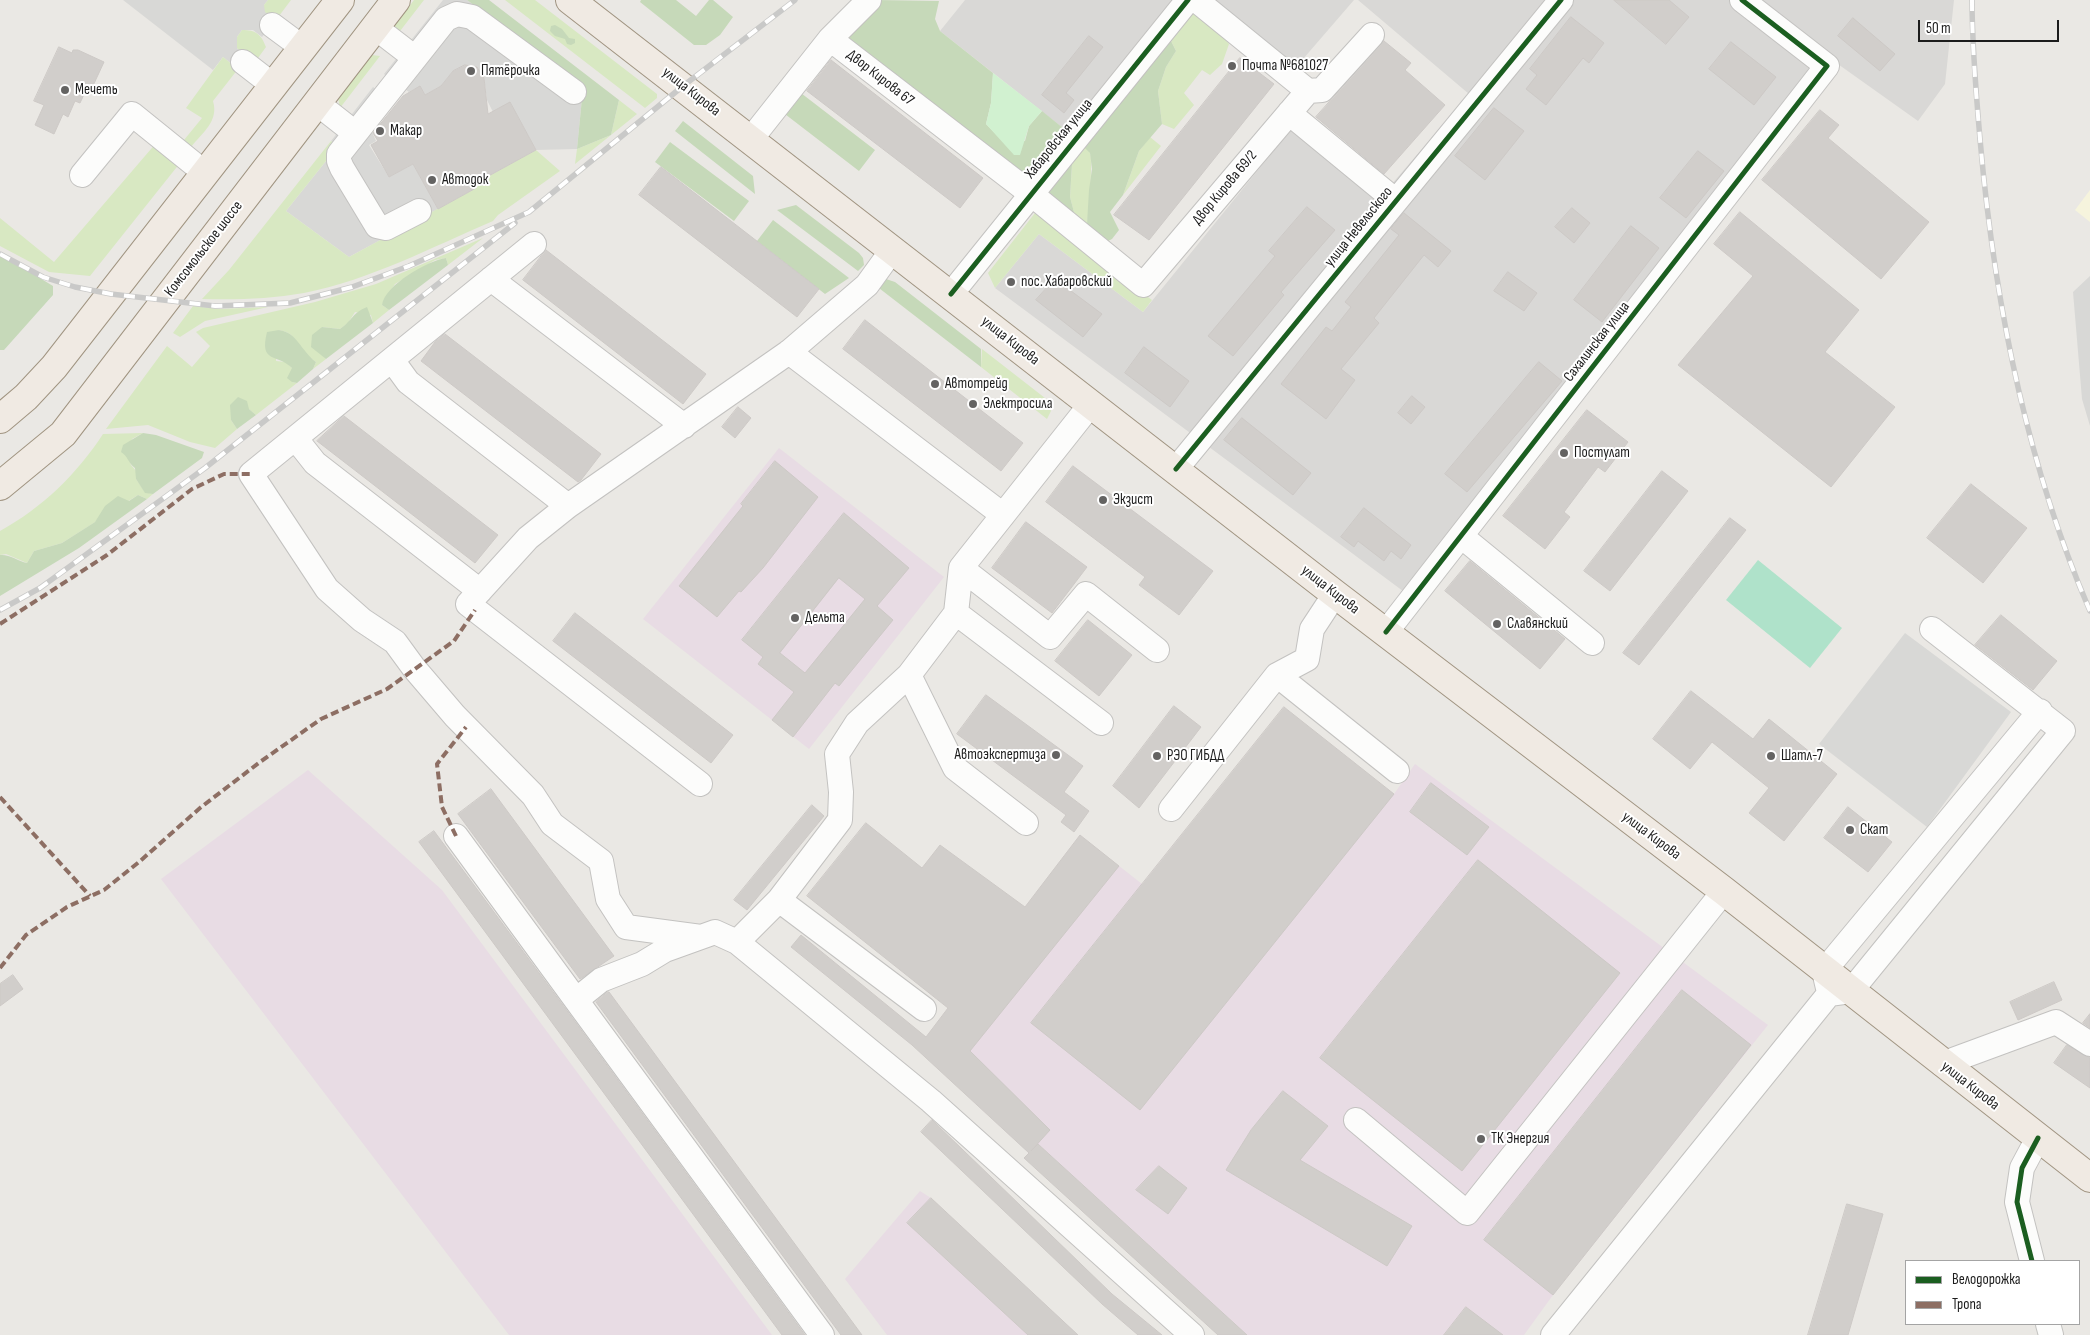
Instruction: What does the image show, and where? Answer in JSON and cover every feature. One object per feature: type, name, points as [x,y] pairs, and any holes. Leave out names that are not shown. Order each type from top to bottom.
[{"type":"main road","points":[[0,419],[26,397],[54,367],[340,0]]},
{"type":"main road","name":"Комсомольское шоссе","points":[[0,486],[63,434],[396,0]]},
{"type":"main road","name":"улица Кирова","points":[[570,0],[1335,594],[1724,891],[1835,986],[1942,1064],[2090,1178]]},
{"type":"street","points":[[751,139],[830,40],[869,0]]},
{"type":"street","name":"Хабаровская улица","points":[[951,294],[1188,0]]},
{"type":"street","points":[[1196,0],[1308,91],[1322,90],[1372,35]]},
{"type":"street","name":"улица Невельского","points":[[1176,469],[1561,0]]},
{"type":"street","name":"Сахалинская улица","points":[[1386,632],[1827,66],[1742,0]]},
{"type":"street","points":[[419,211],[386,228],[377,226],[339,161],[339,154],[446,19],[457,14],[472,17],[574,92]]},
{"type":"street","points":[[272,25],[303,48]]},
{"type":"street","points":[[376,28],[415,58]]},
{"type":"street","name":"Двор Кирова 67","points":[[830,40],[1030,194]]},
{"type":"street","points":[[243,62],[274,86]]},
{"type":"street","name":"Двор Кирова 69/2","points":[[1030,194],[1143,285],[1308,91]]},
{"type":"street","points":[[318,104],[355,133]]},
{"type":"street","points":[[1288,113],[1396,201]]},
{"type":"street","points":[[82,175],[132,114],[205,174]]},
{"type":"street","points":[[534,244],[251,474],[327,588],[362,620],[395,642],[414,668],[455,716],[533,795],[552,824],[601,861],[608,899],[626,927],[701,937]]},
{"type":"street","points":[[700,784],[468,604],[528,538],[568,506],[789,352],[867,285],[893,249]]},
{"type":"street","points":[[491,279],[684,426]]},
{"type":"street","points":[[789,352],[1003,515]]},
{"type":"street","points":[[392,360],[408,382],[568,506]]},
{"type":"street","points":[[737,942],[779,900],[840,820],[841,792],[837,754],[857,723],[909,675],[956,613],[961,568],[1091,404]]},
{"type":"street","points":[[296,439],[315,464],[480,591]]},
{"type":"street","points":[[1461,536],[1592,642]]},
{"type":"street","points":[[961,568],[1050,637],[1086,594],[1157,650]]},
{"type":"street","points":[[1171,809],[1278,675],[1307,659],[1312,629],[1335,594]]},
{"type":"street","points":[[956,613],[1101,723]]},
{"type":"street","points":[[1835,986],[2063,731],[2040,711],[1932,629]]},
{"type":"street","points":[[909,675],[955,768],[1026,823]]},
{"type":"street","points":[[1278,675],[1397,770]]},
{"type":"street","points":[[1553,1335],[1835,986],[2040,711]]},
{"type":"street","points":[[456,836],[822,1335]]},
{"type":"street","points":[[1356,1120],[1467,1213],[1724,891]]},
{"type":"street","points":[[779,900],[924,1009]]},
{"type":"street","points":[[576,1000],[601,980],[642,964],[665,950],[701,937],[715,932],[737,942],[931,1101],[1192,1335]]},
{"type":"street","points":[[1942,1064],[2056,1022],[2090,1044]]},
{"type":"street","points":[[2032,1260],[2017,1202],[2022,1168],[2038,1138]]},
{"type":"shaded area","points":[[123,0],[268,0],[264,5],[276,20],[262,37],[253,30],[242,30],[237,37],[237,48],[247,57],[238,69],[223,57],[213,70]]},
{"type":"shaded area","points":[[443,0],[467,0],[583,88],[577,149],[536,150],[510,103],[493,112],[487,100],[484,78],[477,67],[465,65],[453,71],[441,86],[425,95],[420,87],[409,92],[384,74]]},
{"type":"shaded area","points":[[965,0],[1173,0],[1068,132],[940,31]]},
{"type":"shaded area","points":[[1213,0],[1354,0],[1297,66]]},
{"type":"shaded area","points":[[1358,0],[1954,0],[1945,84],[1918,121],[1828,57],[1407,594],[995,288],[1039,234],[1143,312],[1292,128],[1379,199],[1469,94]]},
{"type":"shaded area","points":[[373,87],[385,96],[369,125],[376,141],[369,145],[389,177],[413,164],[438,209],[349,257],[286,211],[338,146],[331,141]]},
{"type":"shaded area","points":[[2090,190],[2090,222],[2075,210]]},
{"type":"shaded area","points":[[2090,276],[2090,426],[2082,399],[2073,292]]},
{"type":"shaded area","points":[[779,448],[944,577],[809,749],[643,619]]},
{"type":"shaded area","points":[[1905,633],[2011,712],[1927,827],[1819,744]]},
{"type":"shaded area","points":[[1284,709],[1394,794],[1415,764],[1768,1025],[1553,1295],[1524,1335],[1247,1335],[1038,1144],[1029,1153],[917,1049],[1080,835],[1142,884]]},
{"type":"shaded area","points":[[308,770],[442,890],[772,1335],[509,1335],[161,879]]},
{"type":"shaded area","points":[[920,1191],[931,1198],[1078,1335],[887,1335],[845,1279]]},
{"type":"green space","points":[[268,0],[291,0],[276,20],[265,12],[264,5]]},
{"type":"green space","points":[[414,0],[424,0],[397,35],[395,25]]},
{"type":"green space","points":[[467,0],[489,0],[619,100],[611,135],[577,149],[583,88]]},
{"type":"green space","points":[[505,0],[535,0],[657,94],[657,98],[645,108]]},
{"type":"green space","points":[[641,0],[676,0],[696,16],[709,0],[713,0],[733,17],[720,35],[706,45],[694,45],[640,2]]},
{"type":"green space","points":[[876,0],[939,1],[935,19],[940,31],[993,73],[991,103],[986,124],[1000,138],[1025,141],[1029,126],[1042,111],[1068,132],[1040,169],[1029,169],[1018,177],[838,38]]},
{"type":"green space","points":[[1195,13],[1212,24],[1229,44],[1222,64],[1210,75],[1202,70],[1184,93],[1194,105],[1174,129],[1162,124],[1158,91],[1166,67],[1176,51],[1170,39],[1183,16]]},
{"type":"green space","points":[[555,25],[562,29],[569,38],[575,39],[575,43],[567,44],[565,39],[555,36],[550,31],[551,26]]},
{"type":"green space","points":[[242,30],[254,32],[262,39],[266,47],[258,58],[247,57],[237,48],[237,37]]},
{"type":"green space","points":[[1170,39],[1176,51],[1166,67],[1158,91],[1162,124],[1139,151],[1123,195],[1110,212],[1119,230],[1112,239],[1102,244],[1087,224],[1092,169],[1090,153],[1079,142]]},
{"type":"green space","points":[[372,55],[380,56],[340,108],[338,98]]},
{"type":"green space","points":[[223,57],[238,69],[213,101],[214,115],[212,120],[191,147],[184,140],[202,118],[186,108]]},
{"type":"green space","points":[[993,73],[1042,111],[1029,126],[1020,155],[1014,155],[986,124],[991,103]]},
{"type":"green space","points":[[797,90],[875,150],[859,171],[781,111]]},
{"type":"green space","points":[[619,100],[637,114],[611,135]]},
{"type":"green space","points":[[683,121],[753,176],[755,194],[675,131]]},
{"type":"green space","points":[[611,135],[575,164],[577,149]]},
{"type":"green space","points":[[1150,137],[1161,146],[1123,195],[1139,151]]},
{"type":"green space","points":[[331,141],[338,146],[286,211],[349,257],[476,188],[474,184],[536,150],[560,171],[498,215],[493,221],[400,262],[353,280],[304,293],[278,297],[202,299],[229,270]]},
{"type":"green space","points":[[157,142],[180,163],[90,276],[49,272],[0,246],[0,218],[54,262]]},
{"type":"green space","points":[[670,142],[749,201],[734,221],[655,162]]},
{"type":"green space","points":[[1079,142],[1090,153],[1091,158],[1087,224],[1096,234],[1075,216],[1070,197],[1072,165],[1065,161]]},
{"type":"green space","points":[[1065,161],[1072,164],[1070,197],[1075,216],[1038,194]]},
{"type":"green space","points":[[796,205],[859,253],[863,258],[864,265],[858,271],[777,210]]},
{"type":"green space","points":[[1035,213],[1152,300],[1143,312],[1039,234],[995,288],[988,273]]},
{"type":"green space","points":[[773,220],[849,278],[825,294],[757,241]]},
{"type":"green space","points":[[483,238],[448,265],[446,258],[435,260],[395,284],[382,305],[389,310],[373,323],[371,315],[355,312],[348,323],[340,329],[322,327],[318,351],[326,359],[313,369],[316,362],[304,352],[296,340],[287,333],[278,330],[276,361],[286,362],[292,368],[292,382],[297,383],[256,415],[249,409],[231,420],[237,429],[215,448],[190,442],[148,425],[106,429],[167,346],[192,367],[210,346],[196,332],[203,328],[315,302],[376,284]]},
{"type":"green space","points":[[0,254],[53,286],[53,295],[4,350],[0,350]]},
{"type":"green space","points":[[446,258],[448,265],[389,310],[382,305],[385,297],[391,290],[408,275],[428,264]]},
{"type":"green space","points":[[886,279],[895,282],[981,349],[981,367],[875,285]]},
{"type":"green space","points":[[193,306],[219,309],[268,307],[205,321],[180,337],[173,333]]},
{"type":"green space","points":[[367,307],[373,323],[326,359],[311,347],[312,335],[322,327],[340,329],[358,312]]},
{"type":"green space","points":[[279,330],[295,338],[316,362],[313,369],[297,383],[287,378],[292,368],[271,356],[265,349],[267,332]]},
{"type":"green space","points":[[982,349],[1045,398],[1051,411],[1047,419],[981,367]]},
{"type":"green space","points":[[238,397],[247,401],[249,409],[256,415],[237,429],[231,420],[230,405]]},
{"type":"green space","points":[[143,433],[132,439],[128,457],[131,465],[137,472],[136,479],[145,492],[153,494],[147,499],[138,495],[62,543],[34,551],[27,563],[6,554],[0,555],[0,531],[30,512],[58,489],[82,463],[103,434]]},
{"type":"green space","points":[[143,433],[156,435],[204,452],[202,458],[153,494],[145,493],[136,479],[135,468],[121,452],[123,445]]},
{"type":"green space","points":[[138,495],[147,499],[79,548],[0,596],[0,555],[27,563],[34,551],[62,543],[95,522],[105,506],[118,496],[129,501]]},
{"type":"green space","points":[[1758,560],[1842,628],[1810,668],[1726,600]]},
{"type":"building","points":[[1614,0],[1669,0],[1689,17],[1666,44]]},
{"type":"building","points":[[1571,17],[1604,43],[1589,63],[1583,58],[1546,105],[1526,89],[1537,75],[1530,69]]},
{"type":"building","points":[[1853,18],[1895,54],[1880,71],[1838,36]]},
{"type":"building","points":[[1089,36],[1103,47],[1066,93],[1074,100],[1064,113],[1042,95]]},
{"type":"building","points":[[1384,41],[1411,63],[1405,70],[1445,105],[1384,174],[1316,117]]},
{"type":"building","points":[[1731,42],[1776,77],[1754,105],[1709,69]]},
{"type":"building","name":"Мечеть","points":[[59,47],[72,53],[73,50],[78,50],[104,62],[91,90],[87,88],[80,103],[75,101],[68,117],[63,114],[54,134],[35,125],[44,105],[34,101]]},
{"type":"building","points":[[1240,58],[1274,84],[1149,240],[1114,215]]},
{"type":"building","points":[[831,60],[983,178],[960,208],[807,91]]},
{"type":"building","points":[[465,65],[477,67],[484,78],[488,114],[510,102],[536,150],[474,184],[476,188],[438,209],[413,164],[389,177],[371,145],[378,141],[373,133],[403,96],[420,86],[425,95],[441,86],[453,71]]},
{"type":"building","points":[[1494,108],[1524,131],[1485,180],[1455,156]]},
{"type":"building","points":[[1820,110],[1839,125],[1828,138],[1929,222],[1881,279],[1762,180]]},
{"type":"building","points":[[1698,151],[1724,171],[1686,218],[1660,198]]},
{"type":"building","points":[[661,167],[819,289],[797,317],[639,195]]},
{"type":"building","points":[[1307,207],[1335,230],[1281,292],[1284,295],[1233,356],[1208,336],[1275,256],[1269,251]]},
{"type":"building","points":[[1572,208],[1590,223],[1574,243],[1555,227]]},
{"type":"building","points":[[1740,212],[1859,310],[1825,352],[1895,407],[1831,487],[1678,365],[1753,276],[1714,244]]},
{"type":"building","points":[[1404,213],[1451,251],[1438,267],[1424,255],[1374,318],[1379,323],[1341,369],[1355,380],[1326,419],[1281,384],[1326,327],[1332,331],[1351,307],[1345,302],[1399,235],[1391,229]]},
{"type":"building","points":[[1631,226],[1659,248],[1602,322],[1574,300]]},
{"type":"building","points":[[546,250],[706,374],[683,404],[523,280]]},
{"type":"building","points":[[1508,272],[1537,293],[1524,311],[1494,291]]},
{"type":"building","points":[[1055,279],[1102,314],[1083,337],[1036,300]]},
{"type":"building","points":[[865,320],[1023,443],[1001,471],[843,349]]},
{"type":"building","points":[[445,334],[601,454],[581,480],[578,482],[421,361],[435,342]]},
{"type":"building","points":[[1144,347],[1189,381],[1170,407],[1125,373]]},
{"type":"building","points":[[1539,362],[1562,381],[1467,492],[1445,474]]},
{"type":"building","points":[[1412,396],[1425,407],[1411,424],[1398,413]]},
{"type":"building","points":[[738,407],[751,418],[735,438],[722,427]]},
{"type":"building","points":[[1587,410],[1628,442],[1605,472],[1598,467],[1564,512],[1570,517],[1545,549],[1503,516]]},
{"type":"building","points":[[344,416],[498,535],[475,563],[317,441]]},
{"type":"building","points":[[1242,418],[1311,473],[1293,495],[1224,440]]},
{"type":"building","points":[[775,461],[818,497],[763,568],[741,592],[739,591],[717,617],[679,586],[743,506],[741,504]]},
{"type":"building","points":[[1073,466],[1213,571],[1179,615],[1139,585],[1145,577],[1046,502]]},
{"type":"building","points":[[1662,471],[1688,491],[1610,591],[1584,571]]},
{"type":"building","points":[[1971,484],[2027,528],[1983,583],[1927,538]]},
{"type":"building","points":[[1364,508],[1411,545],[1401,559],[1391,551],[1384,561],[1358,541],[1354,547],[1341,537]]},
{"type":"building","points":[[844,513],[909,568],[877,606],[893,620],[839,686],[835,683],[793,737],[772,720],[794,692],[758,664],[763,657],[742,640]],"holes":[[[839,578],[865,599],[805,673],[780,653]]]},
{"type":"building","points":[[1730,518],[1746,530],[1639,665],[1623,653]]},
{"type":"building","points":[[1026,522],[1087,567],[1052,613],[992,568]]},
{"type":"building","points":[[1470,561],[1565,639],[1540,669],[1445,591]]},
{"type":"building","points":[[575,613],[733,735],[711,763],[553,641]]},
{"type":"building","points":[[2001,615],[2057,661],[2033,690],[1975,645]]},
{"type":"building","points":[[1088,620],[1132,655],[1099,696],[1055,661]]},
{"type":"building","name":"Шатл-7","points":[[1691,691],[1753,739],[1769,719],[1837,774],[1784,841],[1749,813],[1769,788],[1712,742],[1690,769],[1653,739]]},
{"type":"building","points":[[986,695],[1083,766],[1064,792],[1089,811],[1074,832],[1061,822],[1066,815],[957,734]]},
{"type":"building","name":"РЭО ГИБДД","points":[[1174,706],[1201,727],[1139,808],[1113,786]]},
{"type":"building","points":[[1284,707],[1394,794],[1140,1110],[1031,1023]]},
{"type":"building","points":[[1431,783],[1489,827],[1467,855],[1410,812]]},
{"type":"building","points":[[491,789],[614,956],[580,979],[458,814]]},
{"type":"building","points":[[812,805],[824,816],[747,910],[734,900]]},
{"type":"building","points":[[1848,807],[1892,842],[1868,872],[1824,838]]},
{"type":"building","points":[[866,823],[922,868],[940,845],[1025,907],[1080,835],[1119,866],[970,1051],[1050,1130],[1031,1151],[1038,1144],[1247,1335],[1218,1335],[1024,1158],[1029,1153],[912,1045],[791,947],[801,935],[926,1037],[948,1008],[807,896]]},
{"type":"building","points":[[434,831],[805,1335],[782,1335],[419,842]]},
{"type":"building","points":[[1478,860],[1620,973],[1462,1171],[1320,1058]]},
{"type":"building","points":[[13,975],[23,989],[0,1006],[0,984]]},
{"type":"building","points":[[2054,982],[2062,1000],[2018,1020],[2010,1002]]},
{"type":"building","points":[[1682,990],[1751,1045],[1553,1295],[1484,1240]]},
{"type":"building","points":[[608,992],[862,1335],[841,1335],[596,1002]]},
{"type":"building","points":[[2090,1014],[2090,1028],[2083,1023]]},
{"type":"building","points":[[2067,1045],[2090,1058],[2090,1088],[2054,1063]]},
{"type":"building","points":[[1283,1091],[1328,1126],[1300,1160],[1412,1226],[1387,1266],[1226,1170],[1251,1130]]},
{"type":"building","points":[[932,1120],[1112,1294],[1162,1335],[1138,1335],[1102,1304],[921,1132]]},
{"type":"building","points":[[1159,1166],[1187,1188],[1168,1214],[1136,1190]]},
{"type":"building","points":[[931,1198],[1078,1335],[1028,1335],[907,1223]]},
{"type":"building","points":[[1847,1204],[1883,1214],[1848,1335],[1808,1335]]},
{"type":"building","points":[[1466,1307],[1503,1335],[1444,1335]]},
{"type":"railway","points":[[0,254],[43,277],[75,287],[111,294],[215,306],[290,303],[352,287],[409,266],[529,212],[683,86],[795,0]]},
{"type":"railway","points":[[1972,0],[1973,53],[1980,139],[1986,199],[2004,320],[2016,379],[2048,497],[2067,555],[2090,611]]},
{"type":"railway","points":[[0,610],[40,588],[205,468],[515,223]]},
{"type":"marked path","points":[[0,624],[107,555],[192,489],[224,474],[251,474]]},
{"type":"marked path","points":[[0,968],[26,935],[67,907],[104,890],[200,808],[260,762],[321,719],[387,689],[454,641],[475,610]]},
{"type":"marked path","points":[[456,836],[442,807],[437,764],[466,727]]},
{"type":"marked path","points":[[0,797],[90,896]]},
{"type":"cycle path","points":[[951,294],[1188,0]]},
{"type":"cycle path","points":[[1176,469],[1561,0]]},
{"type":"cycle path","points":[[1386,632],[1827,66],[1742,0]]},
{"type":"cycle path","points":[[2032,1260],[2017,1202],[2022,1168],[2038,1138]]},
{"type":"place","name":"Почта №681027","points":[[1232,66]]},
{"type":"place","name":"Пятёрочка","points":[[471,71]]},
{"type":"place","name":"Мечеть","points":[[65,90]]},
{"type":"place","name":"Макар","points":[[380,131]]},
{"type":"place","name":"Автодок","points":[[432,180]]},
{"type":"place","name":"пос. Хабаровский","points":[[1011,282]]},
{"type":"place","name":"Автотрейд","points":[[935,384]]},
{"type":"place","name":"Электросила","points":[[973,404]]},
{"type":"place","name":"Постулат","points":[[1564,453]]},
{"type":"place","name":"Экзист","points":[[1103,500]]},
{"type":"place","name":"Дельта","points":[[795,618]]},
{"type":"place","name":"Славянский","points":[[1497,624]]},
{"type":"place","name":"Автоэкспертиза","points":[[1056,755]]},
{"type":"place","name":"РЭО ГИБДД","points":[[1157,756]]},
{"type":"place","name":"Шатл-7","points":[[1771,756]]},
{"type":"place","name":"Скат","points":[[1850,830]]},
{"type":"place","name":"ТК Энергия","points":[[1481,1139]]}]
